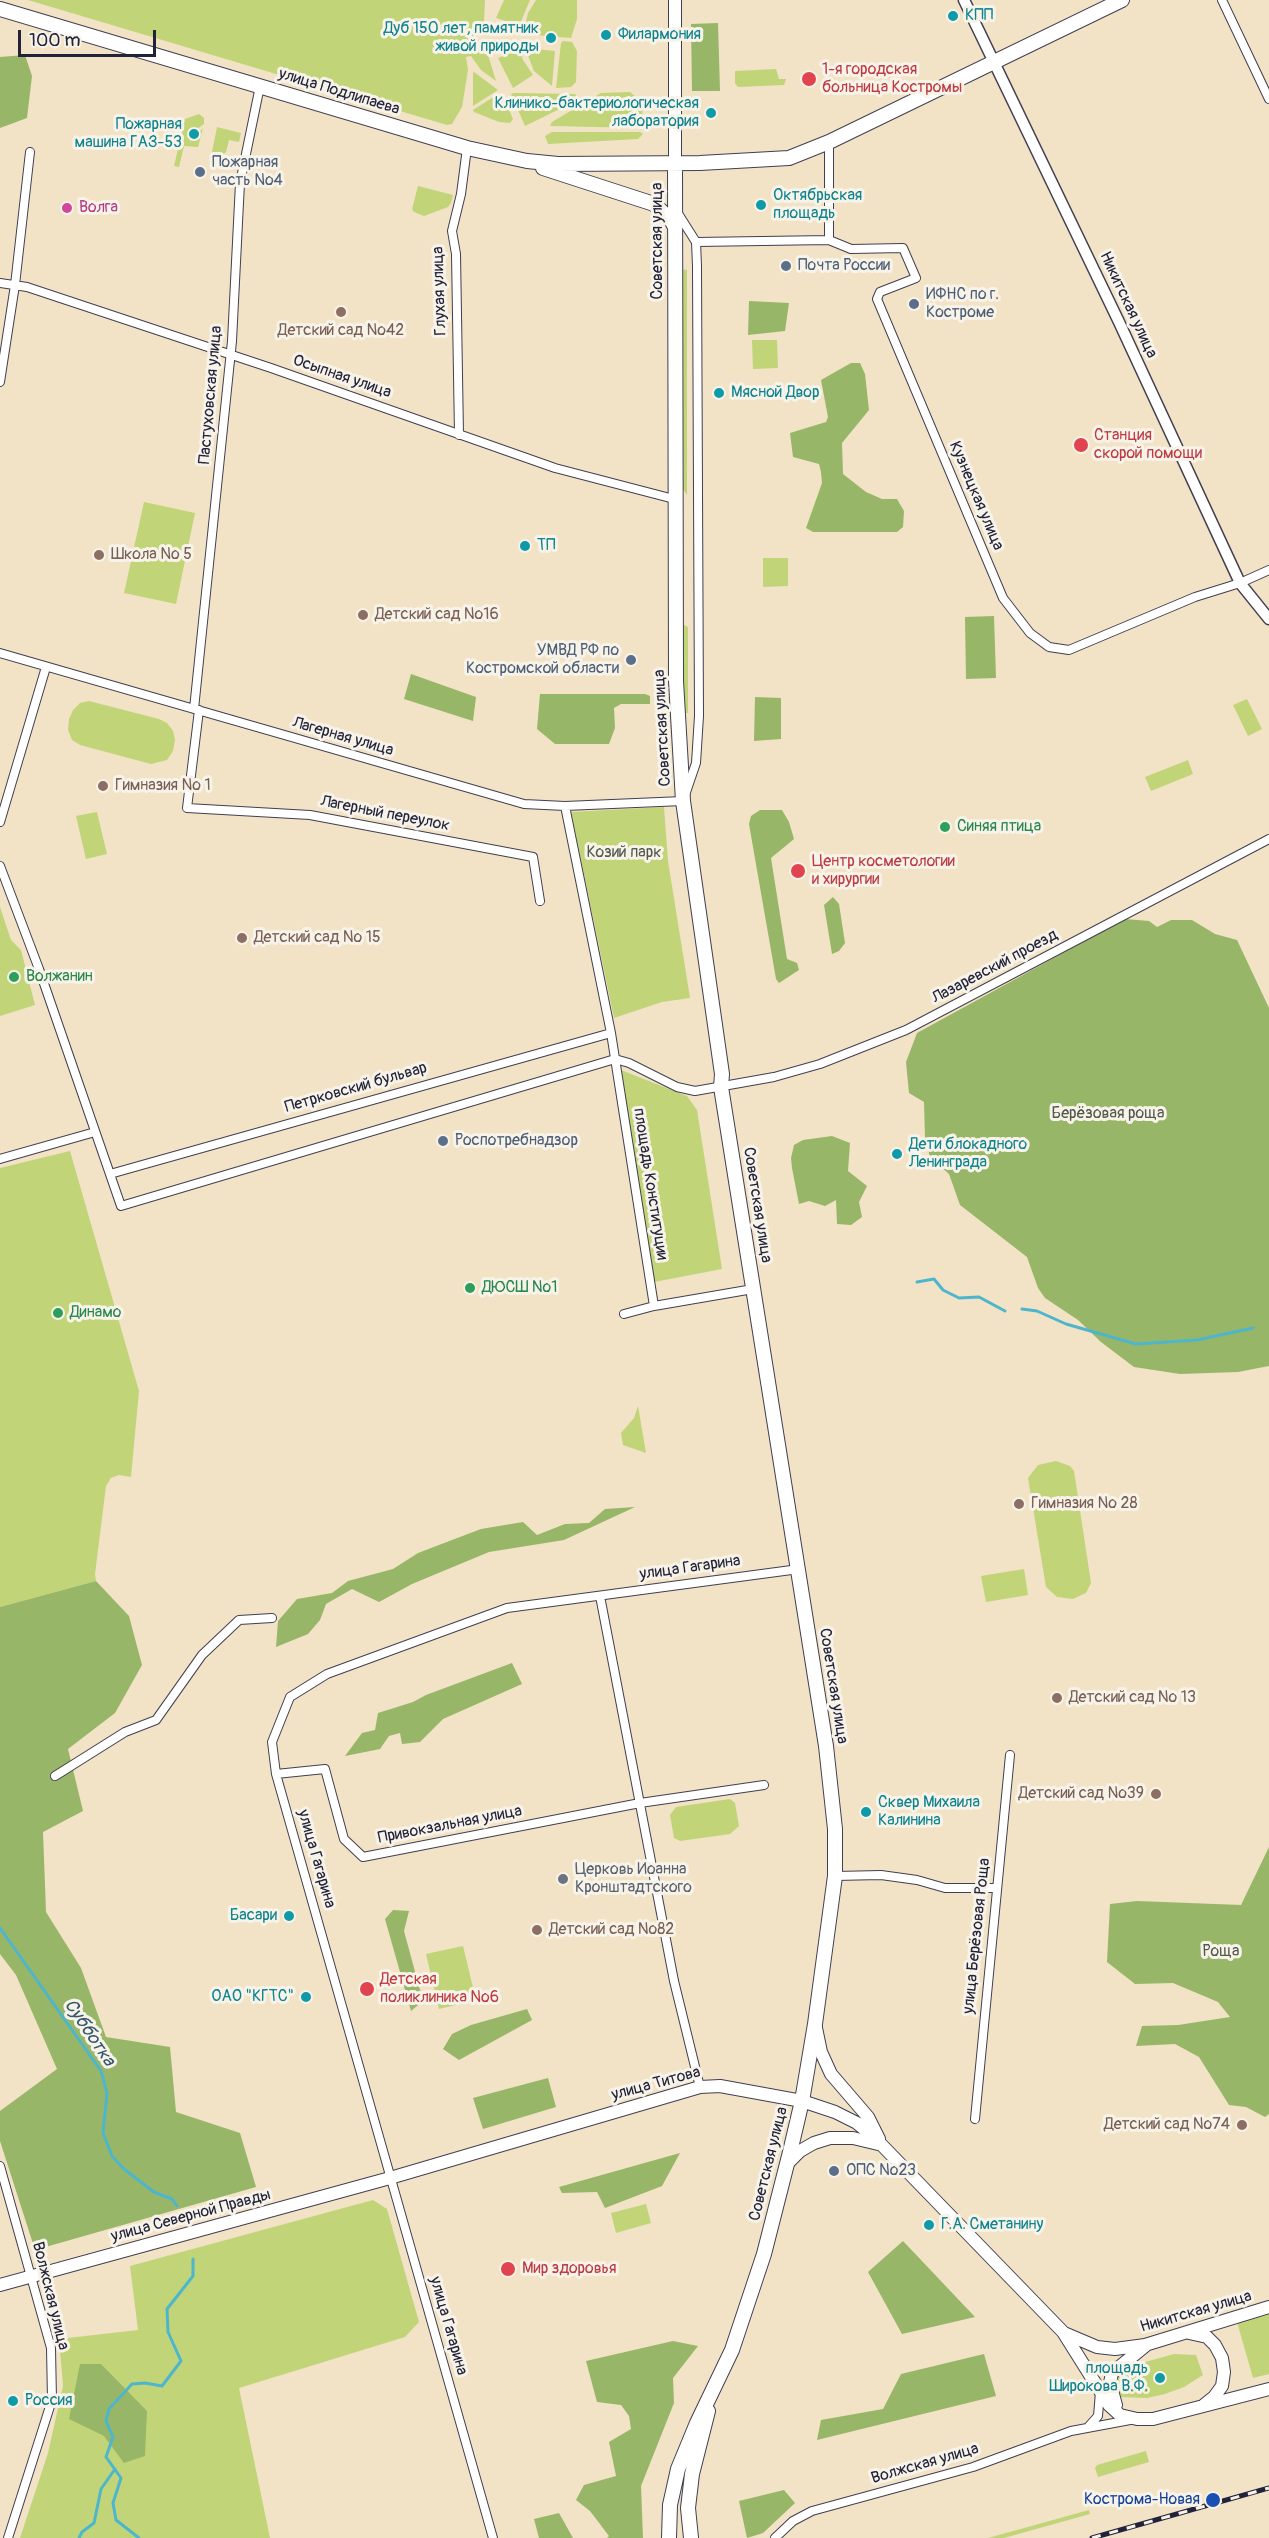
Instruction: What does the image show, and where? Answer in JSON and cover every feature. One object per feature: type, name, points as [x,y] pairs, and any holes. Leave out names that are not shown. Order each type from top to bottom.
[{"type":"main road","name":"Советская улица","points":[[675,0],[676,716],[683,801],[722,1074],[721,1087],[799,1569],[832,1793],[835,1876],[802,2101],[757,2276],[732,2350],[711,2397]]},
{"type":"main road","name":"улица Подлипаева","points":[[0,9],[467,148],[527,161],[558,164],[789,158],[830,142],[1122,0]]},
{"type":"main road","points":[[527,161],[549,171],[654,204],[671,220],[676,230]]},
{"type":"main road","points":[[815,2024],[821,2052],[831,2074],[868,2117],[882,2145]]},
{"type":"main road","name":"улица Титова","points":[[390,2178],[700,2087],[720,2086],[802,2101],[835,2112],[857,2123],[882,2145],[1063,2332]]},
{"type":"main road","points":[[787,2164],[800,2151],[814,2142],[830,2138],[853,2138],[882,2145]]},
{"type":"main road","name":"улица Северной Правды","points":[[0,2285],[390,2178]]},
{"type":"main road","name":"Никитская улица","points":[[1063,2332],[1097,2347],[1115,2349],[1146,2345],[1269,2307]]},
{"type":"main road","points":[[1063,2332],[1109,2405],[1120,2415],[1137,2419],[1153,2419],[1269,2389]]},
{"type":"main road","points":[[1186,2332],[1207,2337],[1215,2345],[1222,2358],[1224,2372],[1222,2386],[1214,2397],[1201,2408]]},
{"type":"main road","points":[[1120,2415],[1111,2392],[1112,2373],[1146,2345]]},
{"type":"main road","points":[[669,2538],[670,2505],[678,2469],[697,2423],[711,2397]]},
{"type":"main road","points":[[691,2538],[688,2508],[692,2474],[711,2397]]},
{"type":"street","name":"Никитская улица","points":[[964,0],[1119,322],[1240,584],[1269,620]]},
{"type":"street","points":[[1222,0],[1269,99]]},
{"type":"street","name":"Пастуховская улица","points":[[187,808],[230,355],[240,183],[260,86]]},
{"type":"street","points":[[696,242],[829,240],[830,142]]},
{"type":"street","name":"Глухая улица","points":[[459,435],[456,254],[452,231],[461,194],[467,148]]},
{"type":"street","points":[[0,382],[15,285],[30,152]]},
{"type":"street","points":[[675,209],[696,242],[699,716],[696,763],[683,801]]},
{"type":"street","name":"Кузнецкая улица","points":[[829,240],[851,249],[903,249],[916,278],[880,292],[877,299],[1003,598],[1030,633],[1049,647],[1069,650],[1195,597],[1240,584]]},
{"type":"street","name":"Осыпная улица","points":[[0,283],[27,287],[555,468],[674,499]]},
{"type":"street","points":[[1240,584],[1269,570]]},
{"type":"street","name":"Лагерная улица","points":[[0,653],[524,804],[565,806],[683,801]]},
{"type":"street","points":[[0,822],[46,668]]},
{"type":"street","points":[[565,806],[611,1033]]},
{"type":"street","name":"Лагерный переулок","points":[[187,808],[310,815],[533,857],[540,900]]},
{"type":"street","name":"Лазаревский проезд","points":[[629,1063],[677,1087],[695,1091],[774,1077],[820,1064],[906,1030],[1269,839]]},
{"type":"street","points":[[0,866],[39,969],[121,1206],[525,1085],[616,1063],[629,1063]]},
{"type":"street","name":"площадь Конституции","points":[[611,1033],[654,1306]]},
{"type":"street","name":"Петрковский бульвар","points":[[110,1174],[611,1033]]},
{"type":"street","points":[[613,1048],[629,1063]]},
{"type":"street","points":[[0,1159],[95,1132]]},
{"type":"street","points":[[624,1314],[654,1306],[753,1289]]},
{"type":"street","name":"улица Гагарина","points":[[493,2538],[276,1773],[272,1742],[290,1697],[327,1674],[507,1608],[799,1569]]},
{"type":"street","points":[[600,1596],[674,1981],[700,2087]]},
{"type":"street","points":[[55,1776],[125,1731],[156,1720],[202,1655],[239,1620],[272,1618]]},
{"type":"street","name":"улица Берёзовая Роща","points":[[975,2119],[1010,1755]]},
{"type":"street","name":"Привокзальная улица","points":[[276,1773],[325,1769],[344,1839],[363,1857],[640,1803]]},
{"type":"street","points":[[640,1803],[764,1785]]},
{"type":"street","points":[[835,1876],[881,1875],[917,1880],[945,1888],[997,1888]]},
{"type":"street","name":"Волжская улица","points":[[0,2166],[51,2348],[52,2400],[10,2534]]},
{"type":"street","points":[[1088,2426],[1098,2416],[1101,2389],[1112,2373]]},
{"type":"street","name":"Волжская улица","points":[[775,2538],[793,2521],[812,2511],[973,2467],[1088,2426],[1137,2419]]},
{"type":"street","points":[[0,2532],[10,2534]]},
{"type":"green space","points":[[28,0],[485,0],[484,22],[476,33],[476,42],[482,53],[488,55],[496,81],[481,70],[471,56],[466,57],[468,70],[462,107],[452,124],[447,125]]},
{"type":"green space","points":[[504,0],[530,0],[517,31],[508,22],[496,18]]},
{"type":"green space","points":[[536,0],[577,0],[577,19],[571,38],[523,34],[528,13]]},
{"type":"green space","points":[[718,23],[720,91],[692,91],[691,24]]},
{"type":"green space","points":[[563,41],[572,42],[577,51],[576,82],[571,87],[556,88],[561,43]]},
{"type":"green space","points":[[516,45],[519,45],[523,60],[533,75],[513,88],[498,58],[512,52]]},
{"type":"green space","points":[[525,48],[555,51],[552,86],[534,71]]},
{"type":"green space","points":[[25,55],[32,76],[27,118],[0,128],[0,57]]},
{"type":"green space","points":[[776,69],[779,79],[786,79],[784,85],[738,87],[735,83],[735,71]]},
{"type":"green space","points":[[473,73],[498,90],[473,106]]},
{"type":"green space","points":[[630,92],[642,102],[643,125],[640,128],[550,126],[552,122],[601,93]]},
{"type":"green space","points":[[498,94],[503,96],[513,119],[510,123],[499,122],[473,110]]},
{"type":"green space","points":[[511,94],[575,94],[577,97],[576,101],[525,126]]},
{"type":"green space","points":[[199,114],[204,118],[204,124],[187,136],[191,141],[203,128],[198,147],[184,146],[179,167],[174,166],[185,119]]},
{"type":"green space","points":[[217,127],[241,133],[239,142],[229,140],[226,152],[222,155],[212,152]]},
{"type":"green space","points":[[552,132],[640,132],[643,134],[638,139],[548,144],[545,136]]},
{"type":"green space","points":[[418,186],[453,195],[451,203],[448,207],[424,216],[414,212],[412,209]]},
{"type":"green space","points":[[680,269],[687,270],[687,495],[681,486]]},
{"type":"green space","points":[[749,301],[789,303],[785,331],[748,335]]},
{"type":"green space","points":[[752,340],[777,340],[778,368],[753,369]]},
{"type":"green space","points":[[851,363],[860,363],[865,374],[869,410],[842,443],[843,474],[866,492],[882,499],[897,499],[904,511],[903,527],[897,532],[813,532],[806,528],[822,483],[821,472],[819,464],[793,457],[790,433],[826,422],[828,417],[821,380]]},
{"type":"green space","points":[[144,502],[195,513],[176,604],[124,593]]},
{"type":"green space","points":[[763,558],[788,558],[788,586],[763,587]]},
{"type":"green space","points":[[994,616],[996,678],[966,679],[965,617]]},
{"type":"green space","points":[[682,624],[688,627],[688,713],[683,713]]},
{"type":"green space","points":[[411,674],[476,697],[473,721],[404,699]]},
{"type":"green space","points":[[540,694],[645,694],[650,696],[650,704],[621,704],[614,708],[615,728],[609,744],[555,744],[537,729]]},
{"type":"green space","points":[[755,697],[781,698],[781,739],[754,741]]},
{"type":"green space","points":[[1247,699],[1262,729],[1248,736],[1233,705]]},
{"type":"green space","points":[[89,701],[167,723],[173,731],[175,740],[173,751],[167,760],[151,764],[80,745],[72,740],[68,730],[69,719],[73,710],[80,703]]},
{"type":"green space","points":[[1188,760],[1193,774],[1151,791],[1145,777]]},
{"type":"green space","name":"Козий парк","points":[[664,807],[668,861],[690,998],[662,1002],[614,1018],[571,812]]},
{"type":"green space","points":[[760,810],[782,810],[789,822],[794,839],[771,858],[787,959],[797,963],[799,970],[779,983],[776,979],[749,824],[751,816]]},
{"type":"green space","points":[[97,812],[107,854],[86,859],[76,816]]},
{"type":"green space","points":[[833,897],[839,904],[845,943],[839,951],[832,954],[824,905]]},
{"type":"green space","name":"Волжанин","points":[[0,907],[11,940],[21,950],[35,1005],[0,1016]]},
{"type":"green space","name":"Берёзовая роща","points":[[1125,919],[1149,921],[1157,927],[1171,920],[1192,920],[1215,934],[1237,940],[1269,1008],[1269,1366],[1238,1372],[1180,1374],[1134,1367],[1101,1342],[1078,1320],[1045,1298],[1038,1288],[1027,1257],[960,1205],[949,1174],[930,1157],[925,1138],[924,1102],[909,1093],[906,1062],[917,1033]]},
{"type":"green space","points":[[621,1070],[687,1096],[697,1110],[722,1269],[654,1282]]},
{"type":"green space","points":[[832,1136],[850,1143],[848,1171],[867,1186],[859,1202],[862,1217],[851,1225],[837,1224],[836,1200],[825,1206],[809,1201],[799,1204],[791,1158],[794,1145],[803,1140]]},
{"type":"green space","name":"Динамо","points":[[70,1151],[139,1391],[131,1477],[119,1475],[111,1478],[106,1486],[96,1581],[0,1607],[0,1168]]},
{"type":"green space","points":[[638,1406],[646,1453],[623,1445],[621,1433],[634,1418]]},
{"type":"green space","points":[[1056,1461],[1070,1466],[1074,1471],[1091,1583],[1086,1593],[1073,1599],[1057,1597],[1046,1587],[1028,1478],[1038,1465]]},
{"type":"green space","points":[[635,1507],[564,1540],[489,1552],[412,1584],[379,1602],[352,1589],[326,1604],[320,1620],[308,1634],[276,1647],[278,1621],[297,1599],[332,1593],[348,1581],[393,1569],[418,1553],[481,1529],[523,1522],[537,1535],[565,1524],[589,1523],[605,1509]]},
{"type":"green space","points":[[1024,1569],[1028,1595],[986,1602],[981,1576]]},
{"type":"green space","points":[[96,1581],[129,1616],[142,1665],[115,1713],[68,1749],[83,1811],[43,1832],[46,1912],[81,1968],[106,2037],[170,2047],[176,2112],[240,2133],[256,2187],[35,2250],[0,2141],[0,2111],[57,2069],[16,1975],[0,1954],[0,1607]]},
{"type":"green space","points":[[512,1663],[522,1684],[443,1719],[420,1742],[402,1744],[400,1733],[389,1736],[380,1749],[345,1756],[362,1733],[375,1730],[378,1713],[413,1702]]},
{"type":"green space","points":[[730,1799],[735,1803],[739,1826],[730,1834],[680,1841],[674,1838],[670,1815],[676,1807]]},
{"type":"green space","name":"Роща","points":[[1269,1847],[1269,2114],[1265,2117],[1246,2107],[1229,2105],[1199,2057],[1175,2044],[1136,2046],[1142,2026],[1178,2025],[1230,2017],[1218,2002],[1173,1983],[1135,1984],[1107,1962],[1110,1904],[1137,1901],[1241,1905]]},
{"type":"green space","points":[[393,1910],[409,1911],[404,1931],[423,2001],[411,2011],[385,1919]]},
{"type":"green space","points":[[463,1946],[476,2000],[439,2009],[426,1954]]},
{"type":"green space","points":[[527,2009],[532,2020],[459,2060],[443,2049],[452,2034],[471,2025]]},
{"type":"green space","points":[[548,2078],[556,2107],[483,2129],[473,2098]]},
{"type":"green space","points":[[680,2153],[662,2186],[605,2208],[597,2192],[562,2193],[559,2187]]},
{"type":"green space","points":[[373,2200],[387,2209],[419,2322],[405,2337],[239,2388],[270,2538],[20,2538],[48,2453],[63,2386],[59,2339],[138,2330],[130,2266]]},
{"type":"green space","points":[[646,2204],[651,2223],[616,2233],[611,2213]]},
{"type":"green space","points":[[903,2241],[975,2317],[902,2334],[868,2272]]},
{"type":"green space","points":[[1269,2314],[1269,2374],[1253,2378],[1237,2322]]},
{"type":"green space","points":[[673,2341],[698,2346],[673,2378],[674,2403],[641,2486],[643,2538],[607,2538],[609,2536],[590,2511],[576,2500],[584,2485],[616,2476],[609,2442],[631,2429],[629,2416],[621,2405],[597,2402],[586,2361]]},
{"type":"green space","points":[[984,2354],[996,2396],[817,2440],[821,2420],[883,2409],[901,2374]]},
{"type":"green space","points":[[1174,2354],[1196,2355],[1203,2375],[1184,2387],[1165,2394],[1147,2398],[1121,2397],[1117,2377],[1138,2364]]},
{"type":"green space","points":[[80,2364],[101,2364],[147,2411],[145,2456],[124,2463],[104,2436],[69,2419]]},
{"type":"green space","points":[[1146,2451],[1149,2462],[1098,2477],[1095,2468],[1097,2465]]},
{"type":"green space","points":[[784,2490],[795,2503],[763,2533],[747,2538],[739,2501]]},
{"type":"green space","points":[[1089,2510],[1090,2514],[1004,2538],[988,2538]]},
{"type":"green space","points":[[559,2513],[573,2538],[539,2538],[534,2519]]},
{"type":"waterway","points":[[917,1282],[934,1279],[943,1290],[959,1298],[979,1297],[1005,1311]]},
{"type":"waterway","points":[[1022,1309],[1037,1311],[1066,1324],[1136,1344],[1197,1340],[1253,1328]]},
{"type":"waterway","name":"Субботка","points":[[0,1928],[101,2071],[107,2093],[103,2133],[112,2156],[124,2169],[154,2192],[172,2199],[177,2206]]},
{"type":"waterway","name":"Субботка","points":[[139,2538],[116,2520],[113,2503],[121,2478],[106,2457],[113,2437],[106,2421],[109,2409],[132,2384],[145,2383],[162,2386],[181,2361],[168,2332],[167,2309],[193,2276],[193,2259]]},
{"type":"waterway","points":[[79,2538],[82,2532],[94,2523],[101,2489],[115,2469]]},
{"type":"railway","points":[[1092,2538],[1269,2488]]},
{"type":"place","name":"КПП","points":[[953,16]]},
{"type":"place","name":"Филармония","points":[[606,35]]},
{"type":"place","name":"Дуб 150 лет, памятник живой природы","points":[[551,38]]},
{"type":"place","name":"1-я городская больница Костромы","points":[[809,79]]},
{"type":"place","name":"Клинико-бактериологическая лаборатория","points":[[711,113]]},
{"type":"place","name":"Пожарная машина ГАЗ-53","points":[[194,134]]},
{"type":"place","name":"Пожарная часть №4","points":[[200,172]]},
{"type":"place","name":"Октябрьская площадь","points":[[761,205]]},
{"type":"place","name":"Волга","points":[[67,208]]},
{"type":"place","name":"Почта России","points":[[786,266]]},
{"type":"place","name":"ИФНС по г. Костроме","points":[[914,304]]},
{"type":"place","name":"Детский сад №42","points":[[341,312]]},
{"type":"place","name":"Мясной Двор","points":[[719,393]]},
{"type":"place","name":"Станция скорой помощи","points":[[1081,445]]},
{"type":"place","name":"ТП","points":[[525,546]]},
{"type":"place","name":"Школа № 5","points":[[99,555]]},
{"type":"place","name":"Детский сад №16","points":[[363,615]]},
{"type":"place","name":"УМВД РФ по Костромской области","points":[[631,660]]},
{"type":"place","name":"Гимназия № 1","points":[[103,786]]},
{"type":"place","name":"Синяя птица","points":[[945,827]]},
{"type":"place","name":"Центр косметологии и хирургии","points":[[798,871]]},
{"type":"place","name":"Детский сад № 15","points":[[242,938]]},
{"type":"place","name":"Волжанин","points":[[14,977]]},
{"type":"place","name":"Роспотребнадзор","points":[[443,1141]]},
{"type":"place","name":"Дети блокадного Ленинграда","points":[[897,1154]]},
{"type":"place","name":"ДЮСШ №1","points":[[470,1288]]},
{"type":"place","name":"Динамо","points":[[58,1313]]},
{"type":"place","name":"Гимназия № 28","points":[[1019,1504]]},
{"type":"place","name":"Детский сад № 13","points":[[1057,1698]]},
{"type":"place","name":"Детский сад №39","points":[[1156,1794]]},
{"type":"place","name":"Сквер Михаила Калинина","points":[[866,1812]]},
{"type":"place","name":"Церковь Иоанна Кронштадтского","points":[[563,1879]]},
{"type":"place","name":"Басари","points":[[289,1916]]},
{"type":"place","name":"Детский сад №82","points":[[537,1930]]},
{"type":"place","name":"Детская поликлиника №6","points":[[367,1989]]},
{"type":"place","name":"ОАО \"КГТС\"","points":[[306,1997]]},
{"type":"place","name":"Детский сад №74","points":[[1242,2125]]},
{"type":"place","name":"ОПС №23","points":[[834,2171]]},
{"type":"place","name":"Г.А. Сметанину","points":[[929,2225]]},
{"type":"place","name":"Мир здоровья","points":[[508,2269]]},
{"type":"place","name":"площадь Широкова В.Ф.","points":[[1160,2378]]},
{"type":"place","name":"Россия","points":[[13,2401]]},
{"type":"place","name":"Кострома-Новая","points":[[1213,2500]]}]
